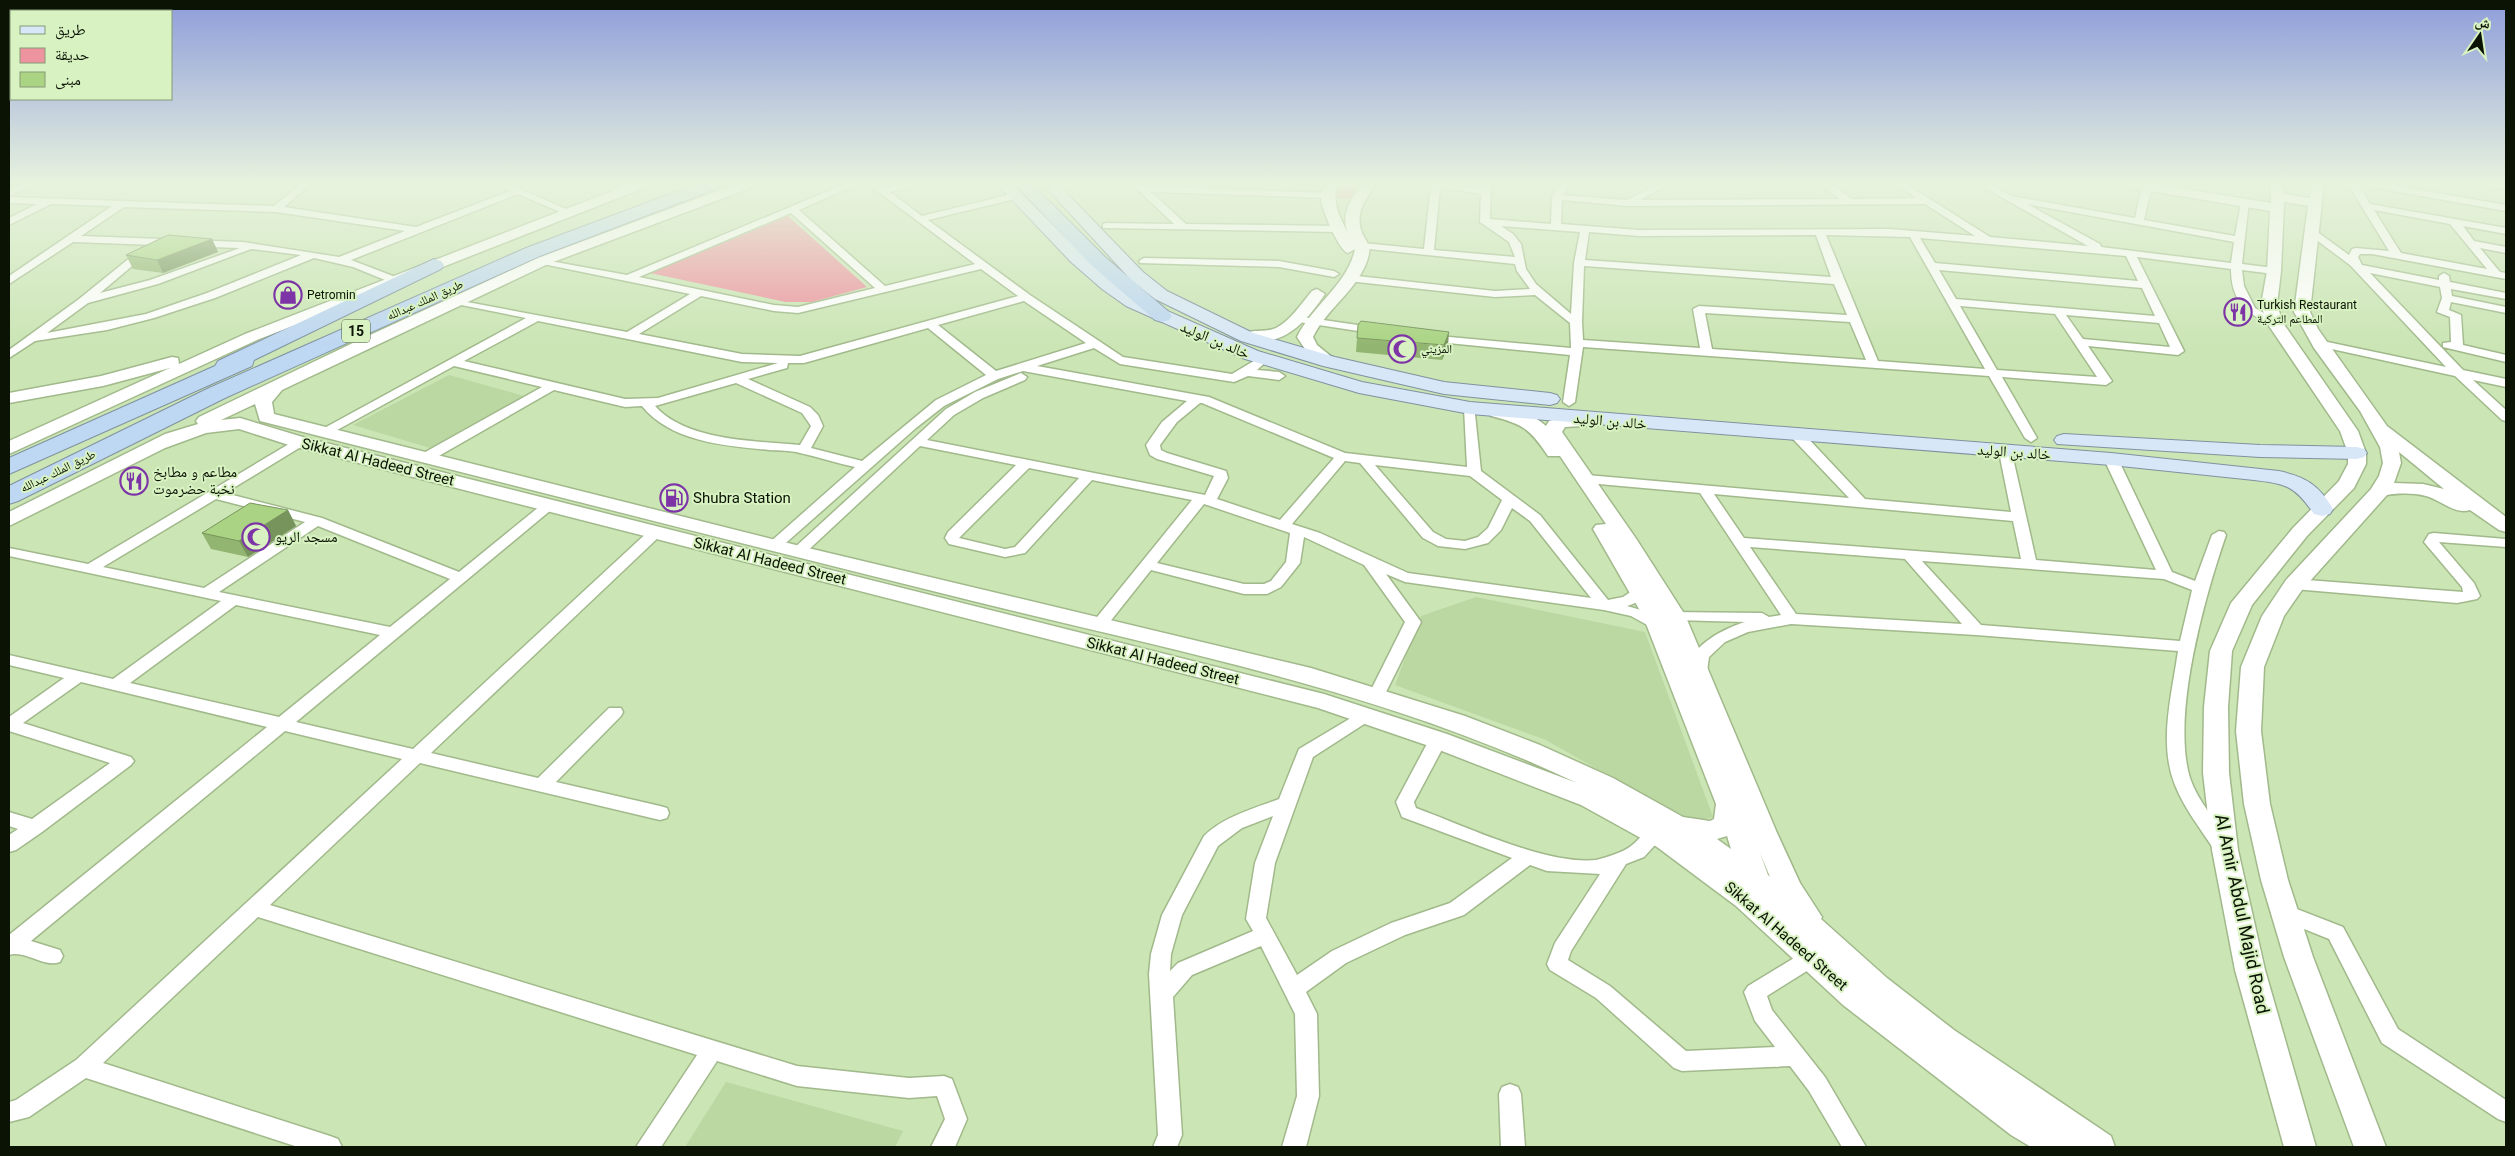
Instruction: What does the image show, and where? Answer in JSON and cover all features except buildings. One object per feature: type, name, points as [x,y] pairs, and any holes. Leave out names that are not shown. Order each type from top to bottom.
[{"type":"highway","name":"طريق الملك عبدالله","points":[[12,460],[537,238]]},
{"type":"highway","name":"طريق الملك عبدالله","points":[[9,496],[217,393],[533,252],[570,238]]},
{"type":"highway","points":[[1077,238],[1098,261],[1162,316]]},
{"type":"highway","points":[[1088,238],[1109,256],[1140,269]]},
{"type":"highway","points":[[217,393],[543,261]]},
{"type":"highway","points":[[185,386],[434,265]]},
{"type":"highway","points":[[9,501],[59,470]]},
{"type":"main road","points":[[9,398],[103,381],[251,337],[502,238]]},
{"type":"main road","points":[[9,520],[455,300],[543,261],[604,238]]},
{"type":"main road","points":[[1330,362],[1306,343],[1305,337],[1341,276],[1348,252],[1343,238]]},
{"type":"main road","points":[[1247,337],[1270,337],[1280,334],[1341,276],[1358,264],[1363,246],[1358,238]]},
{"type":"main road","points":[[2275,238],[2274,272],[2269,305],[2275,323],[2340,416],[2349,431],[2357,453]]},
{"type":"main road","points":[[2311,238],[2302,312],[2318,343],[2379,426],[2391,451],[2392,465],[2380,490],[2369,506],[2294,584],[2270,620],[2255,651],[2248,729],[2256,808],[2284,912],[2306,979],[2370,1147]]},
{"type":"main road","name":"خالد بن الوليد","points":[[1140,269],[1176,303],[1247,337],[1330,362],[1444,388],[1569,402],[2031,438],[2260,451],[2357,453]]},
{"type":"main road","name":"خالد بن الوليد","points":[[1162,316],[1262,360],[1327,379],[1436,404],[1612,421],[2111,459],[2279,478],[2298,475],[2301,469],[2290,460],[2260,451]]},
{"type":"main road","points":[[12,460],[251,337]]},
{"type":"main road","points":[[259,422],[263,401],[275,388]]},
{"type":"main road","points":[[1470,408],[1511,414],[1535,424],[1611,540],[1640,592],[1666,621],[1729,804],[1751,889]]},
{"type":"main road","points":[[1612,421],[1563,422],[1555,425],[1553,432],[1587,479],[1700,679],[1789,888],[1818,934]]},
{"type":"main road","name":"Sikkat Al Hadeed Street","points":[[259,422],[299,442],[1324,702],[1438,740],[1590,798],[1662,828]]},
{"type":"main road","name":"Sikkat Al Hadeed Street","points":[[160,444],[204,428],[223,424],[259,422],[323,432],[798,552],[1335,681],[1378,694],[1520,747],[1604,786],[1662,828],[1818,934],[1897,1004],[2040,1109],[2099,1147]]},
{"type":"main road","points":[[2379,426],[2447,482],[2506,526]]},
{"type":"main road","name":"Al Amir Abdul Majid Road","points":[[2300,1147],[2250,970],[2225,850],[2216,773],[2216,708],[2221,651],[2242,604],[2300,532],[2352,475],[2357,464],[2357,453]]},
{"type":"main road","points":[[2447,482],[2426,476],[2412,477],[2413,482],[2424,489],[2456,501],[2506,536]]},
{"type":"main road","name":"خالد بن الوليد","points":[[2279,478],[2306,489],[2314,495],[2322,509]]},
{"type":"main road","points":[[2380,490],[2406,487],[2424,489]]},
{"type":"main road","points":[[1662,828],[1698,832],[1718,831],[1726,824],[1729,804]]},
{"type":"main road","name":"Sikkat Al Hadeed Street","points":[[1751,889],[1811,958],[1862,1002],[2051,1146]]},
{"type":"street","points":[[340,260],[397,238]]},
{"type":"street","points":[[628,278],[725,238]]},
{"type":"street","points":[[824,238],[883,290]]},
{"type":"street","points":[[947,238],[1026,297],[1120,360],[1234,378],[1262,360]]},
{"type":"street","points":[[1429,252],[1431,238]]},
{"type":"street","points":[[1513,238],[1520,254],[1520,268],[1528,281],[1556,309],[1576,322]]},
{"type":"street","points":[[1569,402],[1577,348],[1576,322],[1579,263],[1583,238]]},
{"type":"street","points":[[1822,238],[1874,366]]},
{"type":"street","points":[[1915,238],[2031,438]]},
{"type":"street","points":[[1972,238],[2130,253],[2274,272]]},
{"type":"street","points":[[2080,238],[2102,250]]},
{"type":"street","points":[[2228,238],[2240,240],[2236,267],[2238,293],[2252,311],[2275,323]]},
{"type":"street","points":[[2319,238],[2357,265],[2458,372],[2506,417]]},
{"type":"street","points":[[2386,238],[2397,255]]},
{"type":"street","points":[[2467,238],[2501,275]]},
{"type":"street","points":[[9,281],[70,239],[202,242],[250,247],[340,260],[394,280]]},
{"type":"street","points":[[9,355],[34,338],[157,241]]},
{"type":"street","points":[[2471,243],[2506,250]]},
{"type":"street","points":[[1363,246],[1520,261]]},
{"type":"street","points":[[82,301],[154,282],[250,247]]},
{"type":"street","points":[[2357,265],[2353,257],[2356,251],[2397,255],[2501,275]]},
{"type":"street","points":[[2079,342],[2178,351],[2130,253]]},
{"type":"street","points":[[34,338],[103,327],[150,316],[217,293],[312,255]]},
{"type":"street","points":[[543,261],[774,308],[798,310],[983,265]]},
{"type":"street","points":[[1579,263],[1838,281]]},
{"type":"street","points":[[1140,269],[1279,264],[1341,276],[1495,294],[1539,292]]},
{"type":"street","points":[[2443,264],[2447,298],[2443,312],[2455,315],[2457,347]]},
{"type":"street","points":[[2357,265],[2506,296]]},
{"type":"street","points":[[1932,266],[2146,285]]},
{"type":"street","points":[[628,336],[699,293]]},
{"type":"street","points":[[452,362],[625,403],[659,402],[800,360],[1026,297]]},
{"type":"street","points":[[2447,298],[2506,310]]},
{"type":"street","points":[[455,300],[742,358],[800,360]]},
{"type":"street","points":[[1952,302],[2163,320]]},
{"type":"street","points":[[1707,353],[1699,309],[1854,319]]},
{"type":"street","points":[[1412,336],[1577,348],[1707,353],[2106,382],[2058,311]]},
{"type":"street","points":[[323,432],[536,317]]},
{"type":"street","points":[[1296,319],[1394,333]]},
{"type":"street","points":[[930,324],[994,376]]},
{"type":"street","points":[[2429,341],[2506,358]]},
{"type":"street","points":[[2318,343],[2506,383]]},
{"type":"street","points":[[774,546],[940,403],[994,376],[1101,346]]},
{"type":"street","points":[[798,552],[950,412],[978,395],[1101,346]]},
{"type":"street","points":[[1022,367],[1198,399],[1342,457],[1474,472],[1535,518],[1604,605]]},
{"type":"street","points":[[1246,372],[1279,376]]},
{"type":"street","points":[[737,379],[806,410],[814,418],[817,426],[804,449]]},
{"type":"street","points":[[425,458],[552,386]]},
{"type":"street","points":[[1099,624],[1221,478],[1221,474],[1162,456],[1155,452],[1153,445],[1160,431],[1173,417],[1198,399]]},
{"type":"street","points":[[645,402],[661,418],[691,432],[737,442],[804,449],[809,452],[865,466]]},
{"type":"street","points":[[1470,408],[1474,472]]},
{"type":"street","points":[[1798,436],[1860,503]]},
{"type":"street","points":[[90,569],[299,442]]},
{"type":"street","points":[[919,442],[1205,499],[1315,536],[1405,577],[1604,605],[1666,621],[1791,620],[1976,630],[2187,647]]},
{"type":"street","points":[[2006,452],[2029,564]]},
{"type":"street","points":[[1283,525],[1342,457]]},
{"type":"street","points":[[2111,459],[2166,575]]},
{"type":"street","points":[[1365,461],[1428,535],[1444,543],[1465,545],[1483,540],[1494,530],[1510,499]]},
{"type":"street","points":[[1026,463],[953,535],[954,541],[1005,553],[1020,550],[1089,476]]},
{"type":"street","points":[[1587,479],[2019,517]]},
{"type":"street","points":[[1704,489],[1791,620]]},
{"type":"street","points":[[214,494],[317,521],[461,578]]},
{"type":"street","points":[[10,944],[550,505]]},
{"type":"street","points":[[207,593],[317,521]]},
{"type":"street","points":[[1147,565],[1244,589],[1267,589],[1276,584],[1292,563],[1298,530]]},
{"type":"street","points":[[9,1112],[21,1110],[84,1067],[656,532]]},
{"type":"street","points":[[2219,536],[2200,588],[2187,647],[2175,746],[2182,778],[2199,811],[2225,850]]},
{"type":"street","points":[[2294,584],[2456,598],[2472,596],[2469,586],[2430,542],[2434,537],[2506,543]]},
{"type":"street","points":[[1740,542],[2166,575],[2200,588]]},
{"type":"street","points":[[9,552],[393,633]]},
{"type":"street","points":[[1909,555],[1976,630]]},
{"type":"street","points":[[1369,562],[1413,622],[1378,694]]},
{"type":"street","points":[[1604,605],[1628,601],[1640,592]]},
{"type":"street","points":[[116,685],[233,600]]},
{"type":"street","points":[[1700,679],[1701,657],[1714,642],[1734,631],[1761,623],[1791,620]]},
{"type":"street","points":[[9,660],[660,812]]},
{"type":"street","points":[[9,725],[78,676]]},
{"type":"street","points":[[542,785],[615,712]]},
{"type":"street","points":[[1294,1147],[1308,1096],[1306,1014],[1256,919],[1263,872],[1305,753],[1366,715]]},
{"type":"street","points":[[9,725],[125,762],[9,846]]},
{"type":"street","points":[[1438,740],[1405,802],[1409,812],[1547,864],[1597,867],[1637,852],[1662,828]]},
{"type":"street","points":[[1165,1147],[1170,1135],[1162,994],[1158,975],[1167,926],[1211,842],[1218,833],[1237,823],[1286,804]]},
{"type":"street","points":[[9,819],[35,827]]},
{"type":"street","points":[[1294,990],[1339,958],[1398,929],[1457,910],[1529,856]]},
{"type":"street","points":[[1619,859],[1562,949],[1557,964],[1603,992],[1650,1031],[1682,1061],[1795,1056]]},
{"type":"street","points":[[254,908],[797,1076],[909,1088],[944,1086],[956,1118],[943,1147]]},
{"type":"street","points":[[2284,912],[2336,933],[2390,1036],[2506,1112]]},
{"type":"street","points":[[1162,994],[1184,969],[1265,935]]},
{"type":"street","points":[[10,944],[53,956]]},
{"type":"street","points":[[1811,958],[1755,992],[1762,1015],[1817,1084],[1854,1147]]},
{"type":"street","points":[[648,1147],[712,1049]]},
{"type":"street","points":[[84,1067],[330,1147]]},
{"type":"street","points":[[1510,1094],[1512,1147]]},
{"type":"shaded area","points":[[449,375],[524,396],[430,448],[353,425]]},
{"type":"shaded area","points":[[1476,597],[1645,632],[1713,817],[1692,823],[1546,740],[1395,685],[1421,616]]},
{"type":"shaded area","points":[[726,1082],[903,1131],[895,1147],[685,1147]]},
{"type":"green space","points":[[735,238],[812,238],[867,287],[812,302],[786,302],[650,273]]},
{"type":"place","name":"Petromin","points":[[288,295]]},
{"type":"place","name":"Turkish Restaurant المطاعم التركية","points":[[2238,312]]},
{"type":"place","name":"المزيني","points":[[1402,349]]},
{"type":"place","name":"مطاعم و مطابخ نخبة حضرموت","points":[[134,481]]},
{"type":"place","name":"Shubra Station","points":[[674,498]]},
{"type":"place","name":"مسجد الريو","points":[[256,537]]}]
